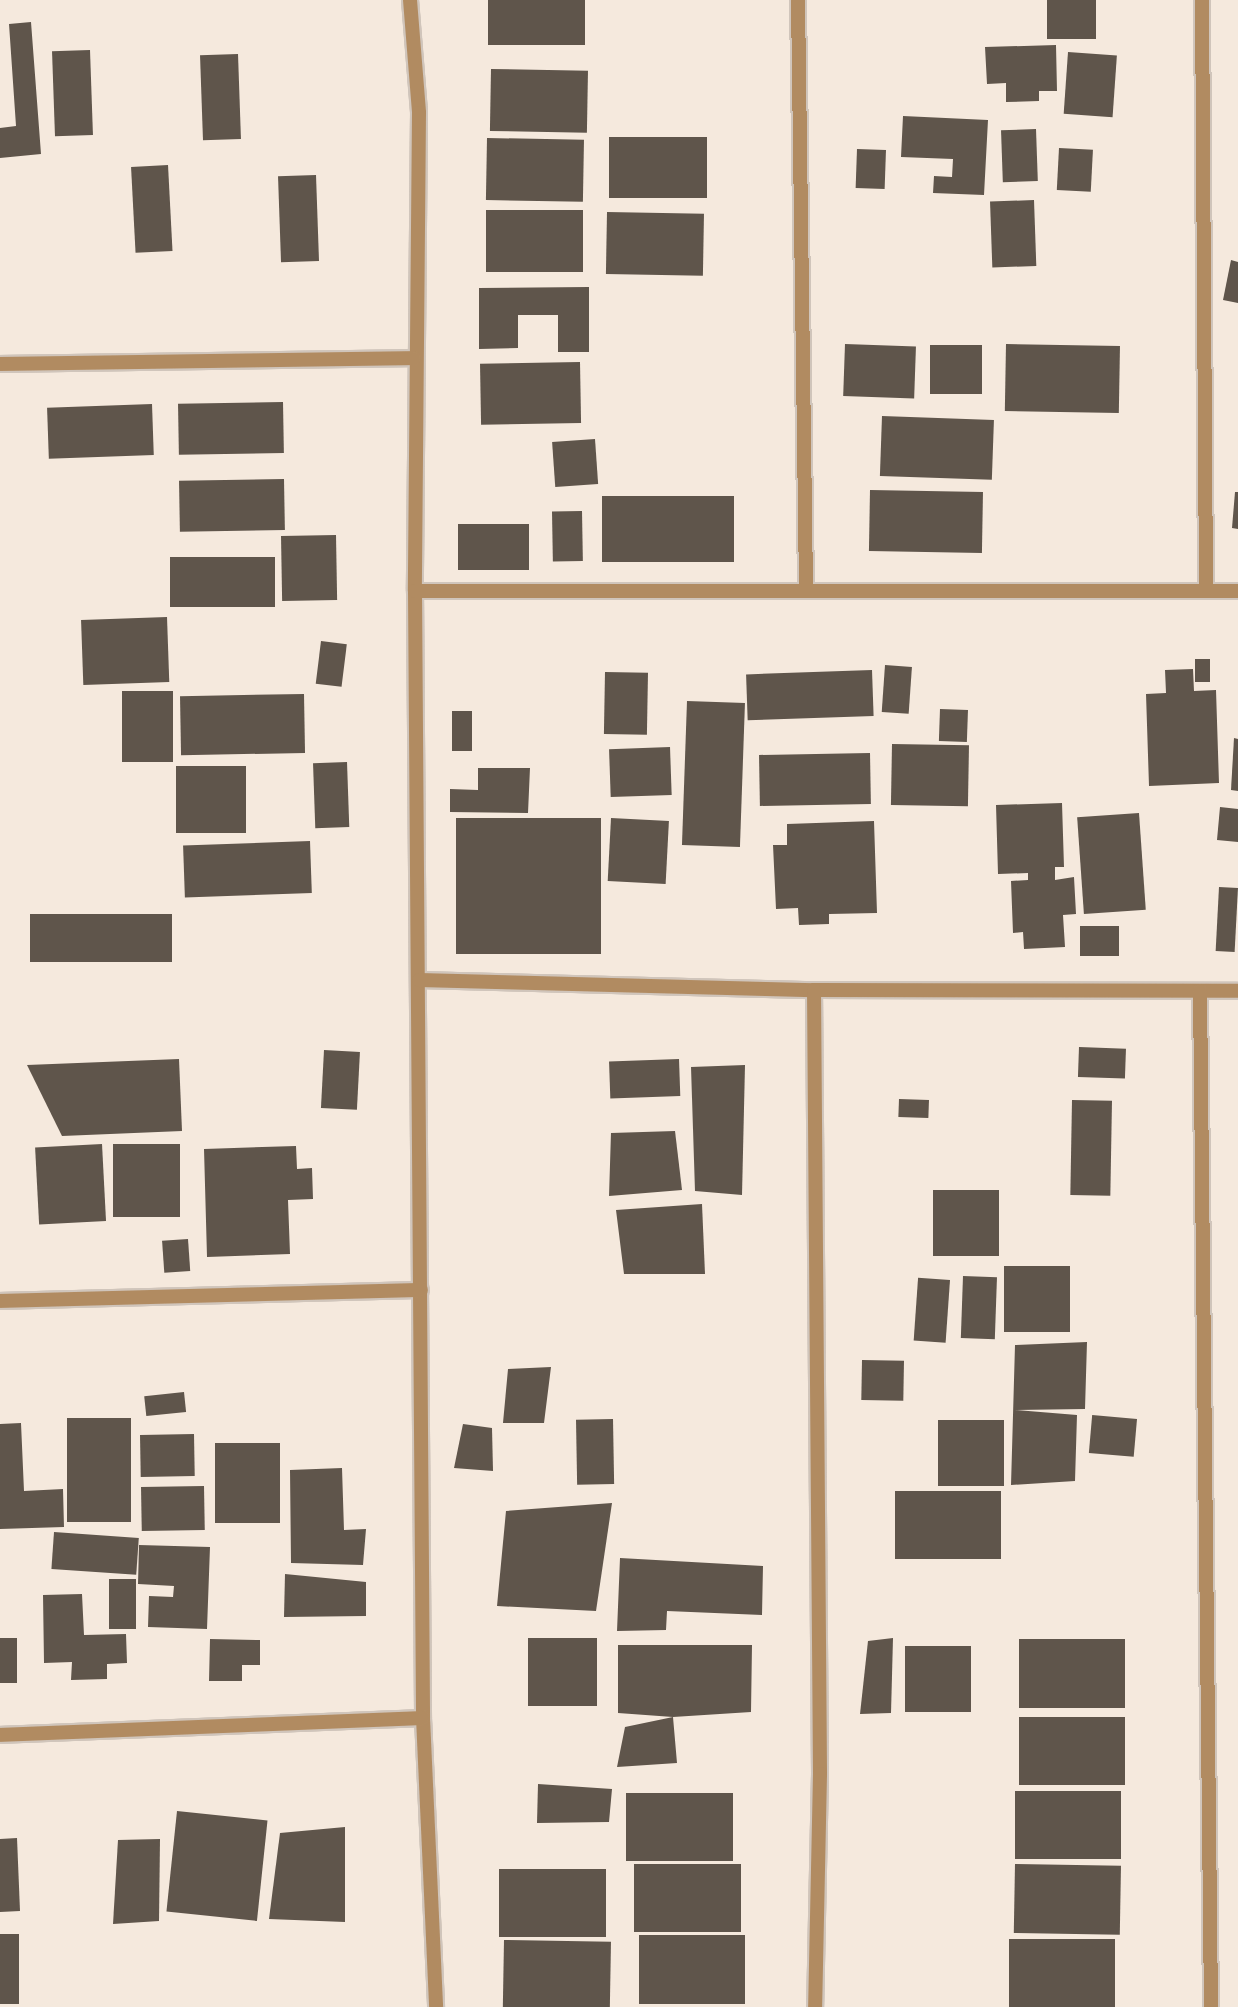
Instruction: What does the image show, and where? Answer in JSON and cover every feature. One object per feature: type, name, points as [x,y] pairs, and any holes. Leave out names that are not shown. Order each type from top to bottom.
[{"type":"street","points":[[410,0],[419,113],[414,358],[423,1718],[436,2007]]},
{"type":"street","points":[[799,0],[806,591]]},
{"type":"street","points":[[1202,0],[1206,590]]},
{"type":"street","points":[[0,364],[414,358]]},
{"type":"street","points":[[415,591],[1238,591]]},
{"type":"street","points":[[419,980],[814,990],[1238,991]]},
{"type":"street","points":[[814,990],[820,1774],[815,2007]]},
{"type":"street","points":[[1200,991],[1211,2007]]},
{"type":"street","points":[[0,1301],[421,1290]]},
{"type":"street","points":[[0,1735],[423,1718]]},
{"type":"building","points":[[488,0],[585,0],[585,45],[488,45]]},
{"type":"building","points":[[1047,0],[1096,0],[1096,39],[1047,39]]},
{"type":"building","points":[[31,22],[41,154],[0,158],[0,128],[16,126],[9,24]]},
{"type":"building","points":[[1056,45],[1057,91],[1039,91],[1039,101],[1006,102],[1006,83],[987,84],[985,47]]},
{"type":"building","points":[[90,50],[93,135],[55,136],[52,51]]},
{"type":"building","points":[[1068,52],[1117,55],[1113,117],[1064,114]]},
{"type":"building","points":[[238,54],[241,139],[203,140],[200,55]]},
{"type":"building","points":[[491,69],[588,71],[587,133],[490,131]]},
{"type":"building","points":[[903,116],[988,120],[984,195],[933,193],[934,176],[952,177],[953,159],[901,157]]},
{"type":"building","points":[[1036,129],[1038,181],[1003,182],[1001,130]]},
{"type":"building","points":[[609,137],[707,137],[707,198],[609,198]]},
{"type":"building","points":[[487,138],[584,140],[583,202],[486,200]]},
{"type":"building","points":[[1059,148],[1093,150],[1091,192],[1057,190]]},
{"type":"building","points":[[857,149],[886,150],[885,189],[856,188]]},
{"type":"building","points":[[168,165],[173,251],[136,253],[131,167]]},
{"type":"building","points":[[316,175],[319,261],[281,262],[278,176]]},
{"type":"building","points":[[1034,200],[1036,266],[992,267],[990,202]]},
{"type":"building","points":[[486,210],[583,210],[583,272],[486,272]]},
{"type":"building","points":[[607,212],[704,214],[703,276],[606,274]]},
{"type":"building","points":[[1231,260],[1238,262],[1238,303],[1223,300]]},
{"type":"building","points":[[589,287],[589,352],[558,352],[558,315],[518,315],[518,348],[479,349],[479,288]]},
{"type":"building","points":[[845,344],[916,346],[914,398],[843,396]]},
{"type":"building","points":[[1006,344],[1120,346],[1119,413],[1005,411]]},
{"type":"building","points":[[930,345],[982,345],[982,394],[930,394]]},
{"type":"building","points":[[580,362],[581,423],[481,425],[480,364]]},
{"type":"building","points":[[283,402],[284,453],[179,455],[178,404]]},
{"type":"building","points":[[152,404],[154,455],[49,459],[47,408]]},
{"type":"building","points":[[882,416],[994,420],[992,480],[880,476]]},
{"type":"building","points":[[595,439],[598,484],[555,487],[552,442]]},
{"type":"building","points":[[284,479],[285,530],[180,532],[179,481]]},
{"type":"building","points":[[870,490],[983,492],[982,553],[869,551]]},
{"type":"building","points":[[1235,492],[1238,492],[1238,529],[1232,528]]},
{"type":"building","points":[[602,496],[734,496],[734,562],[602,562]]},
{"type":"building","points":[[582,511],[583,561],[553,562],[552,512]]},
{"type":"building","points":[[458,524],[529,524],[529,570],[458,570]]},
{"type":"building","points":[[336,535],[337,600],[282,601],[281,536]]},
{"type":"building","points":[[170,557],[275,557],[275,607],[170,607]]},
{"type":"building","points":[[167,617],[169,682],[83,685],[81,620]]},
{"type":"building","points":[[321,641],[347,644],[342,687],[316,684]]},
{"type":"building","points":[[1195,659],[1210,659],[1210,682],[1195,682]]},
{"type":"building","points":[[885,665],[912,667],[909,714],[882,712]]},
{"type":"building","points":[[1193,669],[1194,691],[1216,690],[1219,783],[1149,786],[1146,694],[1166,693],[1165,670]]},
{"type":"building","points":[[872,670],[874,716],[748,720],[746,674]]},
{"type":"building","points":[[605,672],[648,673],[647,735],[604,734]]},
{"type":"building","points":[[122,691],[173,691],[173,762],[122,762]]},
{"type":"building","points":[[304,694],[305,753],[181,755],[180,696]]},
{"type":"building","points":[[687,701],[745,703],[740,847],[682,845]]},
{"type":"building","points":[[940,709],[968,710],[967,742],[939,741]]},
{"type":"building","points":[[452,711],[472,711],[472,751],[452,751]]},
{"type":"building","points":[[1234,738],[1238,739],[1238,791],[1231,790]]},
{"type":"building","points":[[892,744],[969,745],[968,806],[891,805]]},
{"type":"building","points":[[670,747],[672,795],[611,797],[609,749]]},
{"type":"building","points":[[870,753],[871,804],[760,806],[759,755]]},
{"type":"building","points":[[347,762],[349,827],[315,828],[313,763]]},
{"type":"building","points":[[176,766],[246,766],[246,833],[176,833]]},
{"type":"building","points":[[478,768],[530,768],[528,813],[450,812],[450,789],[478,790]]},
{"type":"building","points":[[1062,803],[1064,867],[1055,867],[1055,880],[1074,877],[1076,914],[1063,915],[1065,947],[1024,949],[1023,932],[1013,933],[1011,881],[1028,880],[1028,873],[998,874],[996,805]]},
{"type":"building","points":[[1220,807],[1238,809],[1238,842],[1217,840]]},
{"type":"building","points":[[1139,813],[1146,910],[1084,914],[1077,817]]},
{"type":"building","points":[[456,818],[601,818],[601,954],[456,954]]},
{"type":"building","points":[[611,818],[669,821],[666,884],[608,881]]},
{"type":"building","points":[[874,821],[877,913],[829,914],[829,924],[799,925],[798,908],[776,909],[773,845],[787,845],[787,824]]},
{"type":"building","points":[[310,841],[312,893],[185,897],[183,845]]},
{"type":"building","points":[[1219,887],[1238,888],[1235,952],[1216,951]]},
{"type":"building","points":[[30,914],[172,914],[172,962],[30,962]]},
{"type":"building","points":[[1080,926],[1119,926],[1119,956],[1080,956]]},
{"type":"building","points":[[1079,1047],[1126,1049],[1125,1079],[1078,1077]]},
{"type":"building","points":[[324,1050],[360,1052],[357,1110],[321,1108]]},
{"type":"building","points":[[179,1059],[182,1131],[62,1136],[27,1065]]},
{"type":"building","points":[[679,1059],[680,1096],[610,1098],[609,1061]]},
{"type":"building","points":[[745,1065],[742,1195],[695,1191],[691,1067]]},
{"type":"building","points":[[899,1099],[929,1100],[928,1118],[898,1117]]},
{"type":"building","points":[[1072,1100],[1112,1101],[1110,1196],[1070,1195]]},
{"type":"building","points":[[675,1131],[682,1190],[609,1196],[611,1133]]},
{"type":"building","points":[[102,1144],[106,1221],[39,1224],[35,1148]]},
{"type":"building","points":[[113,1144],[180,1144],[180,1217],[113,1217]]},
{"type":"building","points":[[296,1146],[297,1169],[312,1168],[313,1199],[288,1200],[290,1254],[207,1257],[204,1149]]},
{"type":"building","points":[[933,1190],[999,1190],[999,1256],[933,1256]]},
{"type":"building","points":[[702,1204],[705,1274],[624,1274],[616,1210]]},
{"type":"building","points":[[188,1239],[190,1271],[164,1273],[162,1241]]},
{"type":"building","points":[[1004,1266],[1070,1266],[1070,1332],[1004,1332]]},
{"type":"building","points":[[963,1276],[997,1277],[995,1339],[961,1338]]},
{"type":"building","points":[[918,1278],[950,1280],[946,1343],[914,1341]]},
{"type":"building","points":[[1087,1342],[1085,1409],[1015,1410],[1077,1415],[1075,1481],[1011,1485],[1015,1345]]},
{"type":"building","points":[[862,1360],[904,1361],[903,1401],[861,1400]]},
{"type":"building","points":[[551,1367],[544,1423],[503,1423],[508,1369]]},
{"type":"building","points":[[184,1392],[186,1412],[146,1416],[144,1396]]},
{"type":"building","points":[[1092,1415],[1137,1419],[1134,1457],[1089,1453]]},
{"type":"building","points":[[67,1418],[131,1418],[131,1522],[67,1522]]},
{"type":"building","points":[[613,1419],[614,1484],[577,1485],[576,1420]]},
{"type":"building","points":[[938,1420],[1004,1420],[1004,1486],[938,1486]]},
{"type":"building","points":[[21,1423],[24,1491],[63,1489],[64,1527],[0,1529],[0,1424]]},
{"type":"building","points":[[463,1424],[492,1428],[493,1471],[454,1468]]},
{"type":"building","points":[[194,1434],[195,1476],[141,1477],[140,1435]]},
{"type":"building","points":[[215,1443],[280,1443],[280,1523],[215,1523]]},
{"type":"building","points":[[342,1468],[344,1530],[366,1529],[363,1565],[291,1563],[290,1470]]},
{"type":"building","points":[[204,1486],[205,1530],[142,1531],[141,1487]]},
{"type":"building","points":[[895,1491],[1001,1491],[1001,1559],[895,1559]]},
{"type":"building","points":[[612,1503],[596,1611],[497,1606],[506,1511]]},
{"type":"building","points":[[54,1532],[139,1538],[136,1575],[51,1569]]},
{"type":"building","points":[[139,1545],[210,1547],[207,1629],[148,1627],[149,1596],[173,1597],[174,1586],[138,1584]]},
{"type":"building","points":[[620,1558],[763,1566],[762,1615],[667,1611],[666,1630],[617,1631]]},
{"type":"building","points":[[285,1574],[366,1582],[366,1616],[284,1617]]},
{"type":"building","points":[[109,1579],[136,1579],[136,1629],[109,1629]]},
{"type":"building","points":[[82,1594],[84,1635],[126,1634],[127,1663],[107,1664],[107,1679],[71,1680],[72,1662],[44,1663],[43,1595]]},
{"type":"building","points":[[0,1638],[17,1638],[17,1683],[0,1683]]},
{"type":"building","points":[[528,1638],[597,1638],[597,1706],[528,1706]]},
{"type":"building","points":[[893,1638],[891,1713],[860,1714],[868,1641]]},
{"type":"building","points":[[210,1639],[260,1640],[260,1665],[242,1665],[242,1681],[209,1681]]},
{"type":"building","points":[[1019,1639],[1125,1639],[1125,1708],[1019,1708]]},
{"type":"building","points":[[618,1645],[752,1645],[751,1712],[673,1717],[618,1713]]},
{"type":"building","points":[[905,1646],[971,1646],[971,1712],[905,1712]]},
{"type":"building","points":[[673,1717],[677,1763],[617,1767],[625,1727]]},
{"type":"building","points":[[1019,1717],[1125,1717],[1125,1785],[1019,1785]]},
{"type":"building","points":[[538,1784],[612,1789],[609,1822],[537,1823]]},
{"type":"building","points":[[1015,1791],[1121,1791],[1121,1859],[1015,1859]]},
{"type":"building","points":[[626,1793],[733,1793],[733,1861],[626,1861]]},
{"type":"building","points":[[177,1811],[268,1821],[257,1921],[166,1911]]},
{"type":"building","points":[[345,1827],[345,1922],[269,1919],[280,1833]]},
{"type":"building","points":[[17,1838],[20,1911],[0,1912],[0,1839]]},
{"type":"building","points":[[160,1839],[159,1921],[113,1924],[118,1840]]},
{"type":"building","points":[[634,1864],[741,1864],[741,1932],[634,1932]]},
{"type":"building","points":[[1015,1864],[1121,1866],[1120,1935],[1014,1933]]},
{"type":"building","points":[[499,1869],[606,1869],[606,1937],[499,1937]]},
{"type":"building","points":[[0,1934],[19,1934],[19,2004],[0,2004]]},
{"type":"building","points":[[639,1935],[745,1935],[745,2004],[639,2004]]},
{"type":"building","points":[[1009,1939],[1115,1939],[1115,2007],[1009,2007]]},
{"type":"building","points":[[504,1940],[611,1942],[610,2007],[503,2007]]}]
